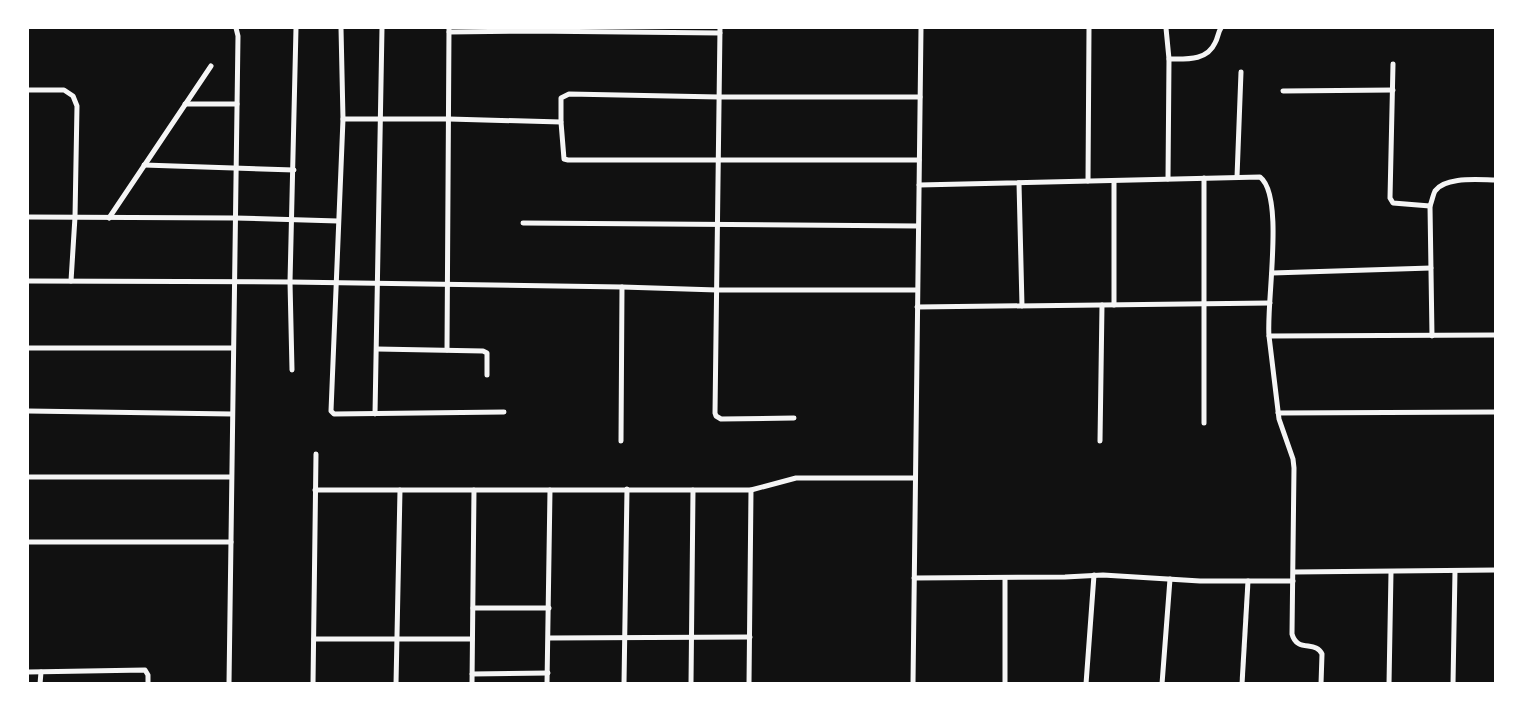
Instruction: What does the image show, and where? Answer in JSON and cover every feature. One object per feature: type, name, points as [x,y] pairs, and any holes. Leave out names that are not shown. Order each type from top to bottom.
[{"type":"street","points":[[229,684],[238,36],[236,28]]},
{"type":"street","points":[[292,370],[290,282],[296,28]]},
{"type":"street","points":[[341,28],[343,119],[331,411],[334,414],[504,412]]},
{"type":"street","points":[[375,414],[382,28]]},
{"type":"street","points":[[912,684],[921,28]]},
{"type":"street","points":[[1088,181],[1089,28]]},
{"type":"street","points":[[1166,28],[1169,60],[1168,179]]},
{"type":"street","points":[[1169,60],[1193,58],[1208,54],[1221,28]]},
{"type":"street","points":[[447,350],[449,30],[720,30],[716,416],[722,419],[794,418]]},
{"type":"street","points":[[1393,64],[1390,198],[1393,203],[1400,205],[1430,206]]},
{"type":"street","points":[[109,218],[210,66]]},
{"type":"street","points":[[1237,177],[1241,72]]},
{"type":"street","points":[[28,90],[64,90],[73,96],[77,106],[75,217],[71,281]]},
{"type":"street","points":[[1282,91],[1393,90]]},
{"type":"street","points":[[919,160],[568,160],[564,159],[561,98],[570,94],[920,98]]},
{"type":"street","points":[[185,104],[237,104]]},
{"type":"street","points":[[343,119],[561,122]]},
{"type":"street","points":[[144,165],[294,170]]},
{"type":"street","points":[[919,185],[1237,177],[1260,177],[1268,185],[1271,197],[1272,218],[1269,336],[1278,413],[1294,468],[1292,634],[1293,639],[1300,645],[1320,650],[1322,654],[1321,684]]},
{"type":"street","points":[[1204,178],[1204,423]]},
{"type":"street","points":[[1432,336],[1430,206],[1436,190],[1445,183],[1461,180],[1496,180]]},
{"type":"street","points":[[1114,181],[1114,305]]},
{"type":"street","points":[[1019,183],[1022,306]]},
{"type":"street","points":[[28,217],[338,220]]},
{"type":"street","points":[[523,224],[918,226]]},
{"type":"street","points":[[1272,273],[1431,268]]},
{"type":"street","points":[[28,281],[290,282],[717,290],[917,290]]},
{"type":"street","points":[[621,442],[622,287]]},
{"type":"street","points":[[917,307],[1270,303]]},
{"type":"street","points":[[1100,441],[1102,305]]},
{"type":"street","points":[[1269,336],[1496,336]]},
{"type":"street","points":[[28,349],[233,348]]},
{"type":"street","points":[[377,349],[485,352],[487,356],[487,375]]},
{"type":"street","points":[[28,411],[232,414]]},
{"type":"street","points":[[1278,413],[1496,412]]},
{"type":"street","points":[[313,684],[316,454]]},
{"type":"street","points":[[28,476],[232,477]]},
{"type":"street","points":[[316,490],[751,490],[796,478],[915,478]]},
{"type":"street","points":[[624,684],[627,489]]},
{"type":"street","points":[[396,684],[400,490]]},
{"type":"street","points":[[472,684],[474,490]]},
{"type":"street","points":[[548,684],[550,490]]},
{"type":"street","points":[[691,684],[693,490]]},
{"type":"street","points":[[749,684],[751,490]]},
{"type":"street","points":[[28,542],[231,542]]},
{"type":"street","points":[[1294,572],[1496,570]]},
{"type":"street","points":[[1453,684],[1455,571]]},
{"type":"street","points":[[1389,684],[1392,572]]},
{"type":"street","points":[[914,578],[1094,576],[1293,581]]},
{"type":"street","points":[[1086,684],[1094,576]]},
{"type":"street","points":[[1005,578],[1005,684]]},
{"type":"street","points":[[1162,684],[1170,578]]},
{"type":"street","points":[[1242,684],[1248,581]]},
{"type":"street","points":[[473,608],[549,608]]},
{"type":"street","points":[[549,638],[750,636]]},
{"type":"street","points":[[314,639],[472,639]]},
{"type":"street","points":[[28,672],[145,670],[148,674],[148,684]]},
{"type":"street","points":[[40,684],[41,672]]},
{"type":"street","points":[[472,674],[548,673]]}]
